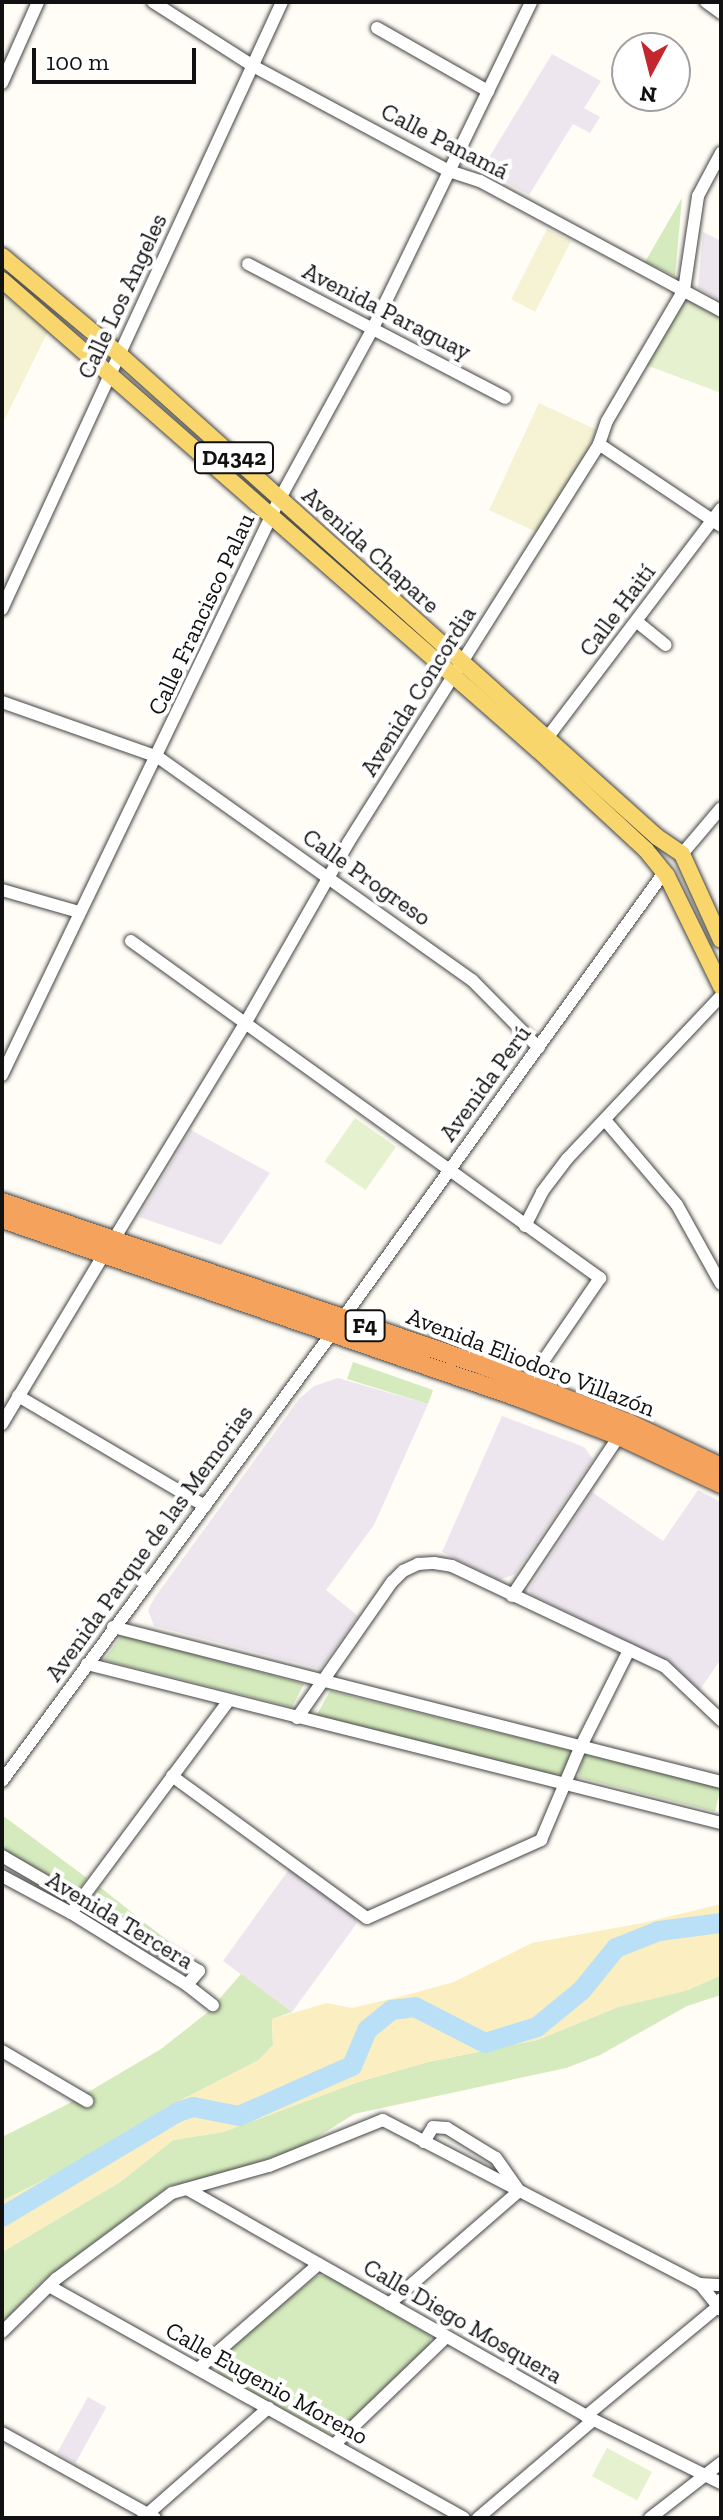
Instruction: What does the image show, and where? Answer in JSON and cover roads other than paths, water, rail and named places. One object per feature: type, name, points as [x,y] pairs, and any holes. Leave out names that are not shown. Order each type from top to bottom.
[{"type":"highway","name":"Avenida Eliodoro Villazón","points":[[2,1202],[109,1247],[338,1326],[528,1383],[629,1423],[721,1467]]},
{"type":"highway","name":"Avenida Eliodoro Villazón","points":[[2,1219],[109,1247]]},
{"type":"highway","name":"Avenida Eliodoro Villazón","points":[[338,1326],[619,1436],[721,1484]]},
{"type":"main road","name":"Avenida Chapare","points":[[2,256],[120,355],[279,500],[662,870],[721,986]]},
{"type":"main road","name":"Avenida Chapare","points":[[2,280],[271,516],[458,670],[547,738],[679,856],[721,940]]},
{"type":"main road","points":[[662,852],[679,856],[678,875],[662,870],[662,852]]},
{"type":"street","points":[[2,83],[38,2]]},
{"type":"street","name":"Calle Panamá","points":[[153,2],[253,66],[449,171],[480,181],[582,239],[721,311]]},
{"type":"street","name":"Calle Los Angeles","points":[[2,609],[282,2]]},
{"type":"street","name":"Calle Francisco Palau","points":[[2,1075],[7,1052],[158,757],[271,516],[373,328],[531,2]]},
{"type":"street","points":[[706,2],[721,13]]},
{"type":"street","points":[[377,28],[488,91]]},
{"type":"street","name":"Avenida Concordia","points":[[2,1424],[246,1022],[328,877],[599,444],[607,421],[684,290],[698,196],[721,153]]},
{"type":"street","name":"Avenida Paraguay","points":[[248,264],[505,398]]},
{"type":"street","points":[[599,444],[717,523]]},
{"type":"street","name":"Calle Haití","points":[[547,738],[636,621],[717,523],[721,509]]},
{"type":"street","points":[[636,621],[666,645]]},
{"type":"street","name":"Calle Progreso","points":[[2,702],[158,757],[472,980],[539,1048]]},
{"type":"street","points":[[679,856],[721,808]]},
{"type":"street","name":"Avenida Perú","points":[[338,1326],[539,1048],[662,870]]},
{"type":"street","points":[[2,890],[79,912]]},
{"type":"street","points":[[131,941],[448,1172],[600,1278],[528,1383]]},
{"type":"street","points":[[525,1226],[550,1181],[721,996]]},
{"type":"street","points":[[605,1120],[677,1205],[721,1284]]},
{"type":"street","name":"Avenida Parque de las Memorias","points":[[2,1781],[338,1326]]},
{"type":"street","points":[[18,1396],[205,1506]]},
{"type":"street","points":[[512,1596],[619,1436]]},
{"type":"street","points":[[297,1718],[392,1582],[403,1571],[418,1564],[452,1566],[664,1666],[721,1720]]},
{"type":"street","points":[[113,1627],[721,1782]]},
{"type":"street","points":[[172,1776],[367,1918],[541,1840],[580,1748],[629,1650]]},
{"type":"street","points":[[87,1664],[721,1823]]},
{"type":"street","points":[[71,1913],[229,1700]]},
{"type":"street","name":"Avenida Tercera","points":[[2,1856],[199,1971],[187,1985]]},
{"type":"street","name":"Avenida Tercera","points":[[2,1876],[71,1913],[187,1985],[213,2005]]},
{"type":"street","points":[[2,2051],[87,2101]]},
{"type":"street","points":[[2,2332],[49,2286],[132,2220],[172,2193],[313,2151],[348,2131],[383,2120],[700,2284],[719,2306],[478,2518]]},
{"type":"street","points":[[424,2142],[433,2127],[447,2128],[496,2158],[519,2191]]},
{"type":"street","name":"Calle Diego Mosquera","points":[[187,2189],[590,2418],[721,2483]]},
{"type":"street","points":[[389,2304],[519,2191]]},
{"type":"street","points":[[198,2369],[319,2264]]},
{"type":"street","points":[[700,2284],[721,2285]]},
{"type":"street","name":"Calle Eugenio Moreno","points":[[49,2286],[464,2518]]},
{"type":"street","points":[[334,2445],[445,2338]]},
{"type":"street","points":[[2,2433],[148,2517],[268,2408]]},
{"type":"street","points":[[650,2518],[721,2463]]},
{"type":"waterway","points":[[2,2217],[178,2112],[193,2107],[239,2116],[352,2066],[367,2030],[392,2010],[415,2007],[485,2043],[537,2027],[582,1990],[616,1948],[659,1931],[721,1923]]}]
